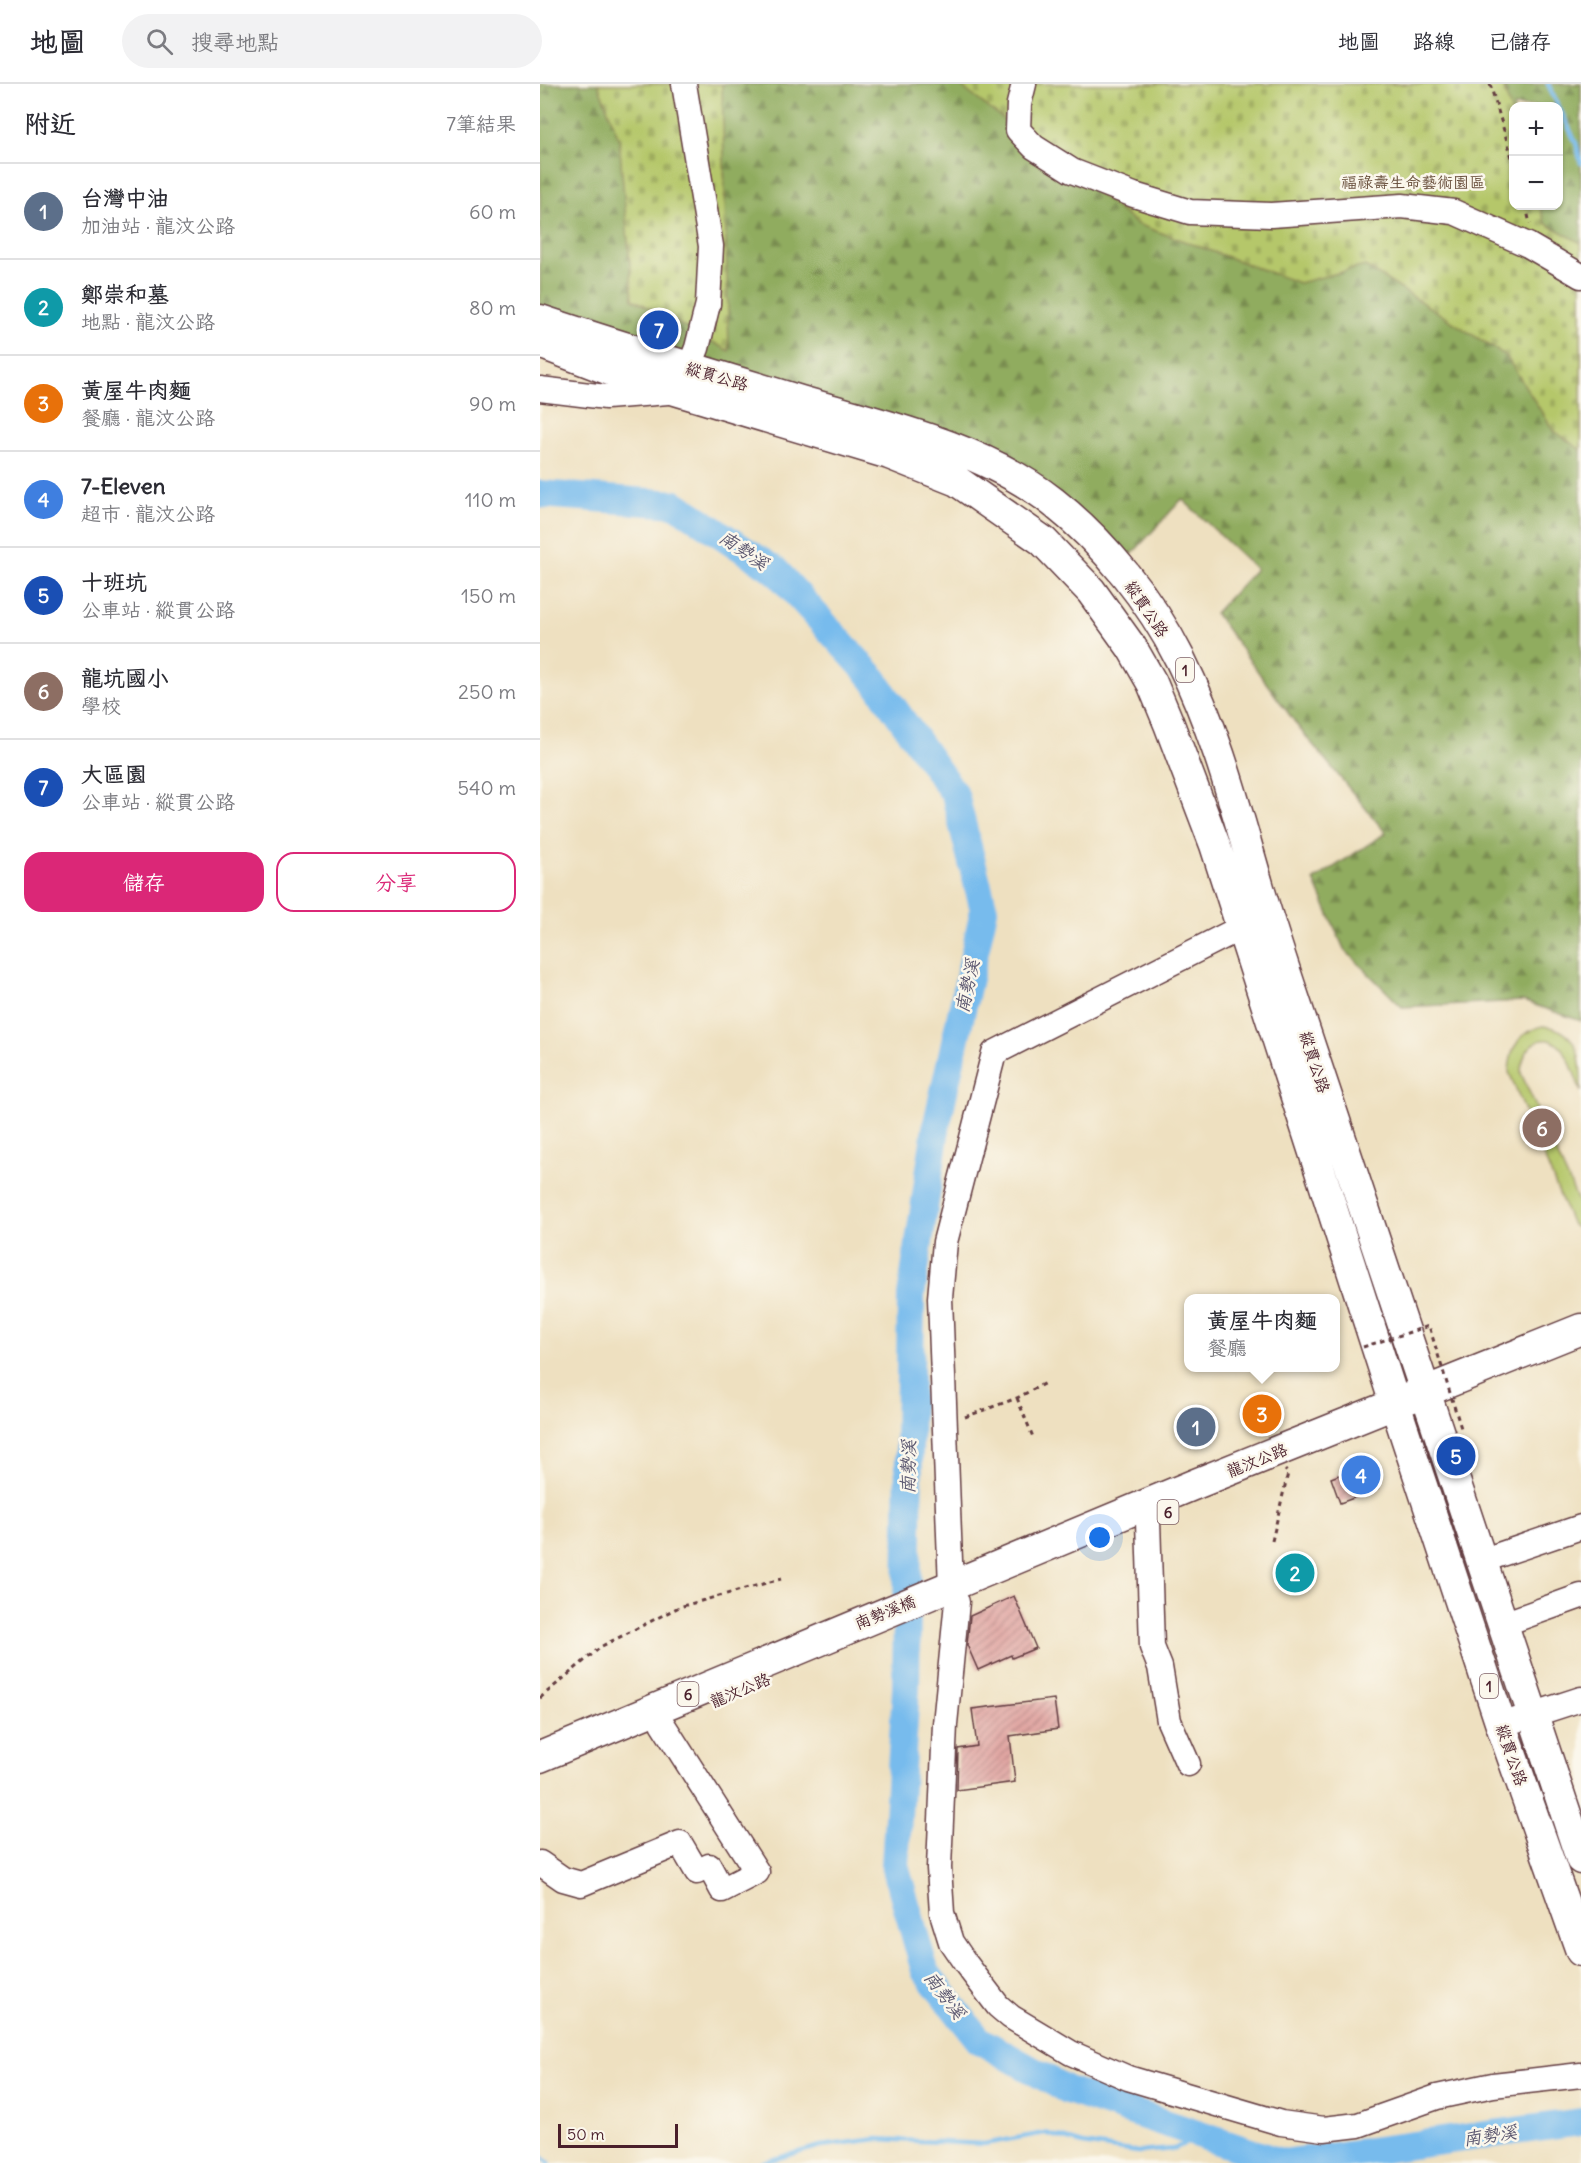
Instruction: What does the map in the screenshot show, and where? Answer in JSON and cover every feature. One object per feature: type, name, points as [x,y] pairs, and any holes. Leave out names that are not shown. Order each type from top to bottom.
[{"type":"main road","name":"縱貫公路","points":[[540,320],[684,379],[957,481],[1043,541],[1091,591],[1131,648],[1152,683],[1215,845],[1254,920],[1426,1400],[1581,1858]]},
{"type":"main road","name":"縱貫公路","points":[[540,343],[615,372],[684,379],[905,431],[992,465],[1049,498],[1071,517],[1121,571],[1178,654],[1213,730],[1254,920],[1398,1412],[1502,1725],[1581,1951]]},
{"type":"main road","name":"龍汶公路","points":[[945,1598],[1196,1492],[1265,1468],[1398,1412],[1581,1329]]},
{"type":"main road","name":"龍汶公路","points":[[1426,1400],[1581,1349]]},
{"type":"main road","name":"龍汶公路","points":[[945,1598],[1148,1521],[1196,1492]]},
{"type":"main road","name":"南勢溪橋","points":[[839,1640],[945,1598]]},
{"type":"main road","name":"龍汶公路","points":[[540,1757],[659,1715],[839,1640]]},
{"type":"main road","name":"龍汶公路","points":[[540,1774],[659,1715]]},
{"type":"street","points":[[540,389],[606,397],[684,379],[697,348],[708,304],[711,246],[684,84]]},
{"type":"street","points":[[1024,84],[1019,104],[1018,130],[1035,147],[1072,171],[1134,195],[1190,212],[1271,214],[1402,206],[1454,212],[1537,250],[1581,276]]},
{"type":"street","points":[[1254,920],[994,1053],[945,1242],[940,1298],[946,1423],[945,1724],[939,1869],[942,1913],[951,1942],[998,2006],[1011,2017],[1071,2053],[1128,2078],[1281,2123],[1324,2129],[1358,2125],[1437,2097],[1494,2085],[1581,2075]]},
{"type":"street","points":[[1148,1521],[1152,1647],[1161,1666],[1169,1721],[1188,1764]]},
{"type":"street","points":[[1481,1562],[1581,1527]]},
{"type":"street","points":[[1503,1624],[1581,1596]]},
{"type":"street","points":[[1502,1725],[1581,1699]]},
{"type":"street","points":[[540,1863],[563,1879],[581,1884],[680,1843],[697,1872],[709,1866],[722,1890],[757,1872],[659,1715]]},
{"type":"path","points":[[1490,84],[1512,156]]},
{"type":"path","points":[[1364,1347],[1428,1326],[1461,1428]]},
{"type":"path","points":[[946,1423],[1017,1398],[1047,1382]]},
{"type":"path","points":[[1017,1398],[1033,1437]]},
{"type":"path","points":[[1265,1468],[1288,1473],[1272,1541]]},
{"type":"path","points":[[540,1698],[602,1646],[680,1607],[781,1579]]},
{"type":"green space","points":[[540,84],[1581,84],[1581,1021],[1523,1001],[1402,1007],[1344,949],[1314,880],[1386,833],[1300,729],[1215,613],[1256,569],[1182,499],[1120,567],[1019,484],[540,316]]},
{"type":"green space","points":[[598,84],[722,84],[729,351],[633,299],[619,139]]},
{"type":"green space","name":"福祿壽生命藝術園區","points":[[958,84],[1503,84],[1509,105],[1509,210],[1541,210],[1545,223],[1581,243],[1581,450],[1553,430],[1506,356],[1365,266],[1299,283],[1137,224]]},
{"type":"green space","points":[[1543,1026],[1565,1033],[1572,1040],[1579,1058],[1581,1092],[1571,1064],[1562,1049],[1554,1042],[1540,1040],[1534,1044],[1525,1056],[1521,1073],[1581,1208],[1581,1230],[1572,1225],[1509,1072],[1511,1056],[1517,1042],[1528,1032]]},
{"type":"building","points":[[1369,1464],[1378,1489],[1340,1503],[1331,1478]]},
{"type":"building","points":[[1014,1596],[1036,1648],[1012,1658],[1011,1655],[978,1670],[967,1645],[970,1616]]},
{"type":"building","points":[[1054,1699],[1058,1729],[1010,1736],[1015,1782],[957,1790],[958,1749],[977,1746],[972,1709]]},
{"type":"waterway","points":[[1548,84],[1576,143],[1581,163]]},
{"type":"waterway","name":"南勢溪","points":[[540,494],[675,504],[776,571],[872,677],[955,795],[984,910],[936,1128],[911,1296],[906,1689],[895,1865],[925,1971],[979,2040],[1067,2090],[1283,2163],[1581,2122]]},
{"type":"waterway","points":[[760,2163],[821,2146],[877,2139],[984,2144],[1045,2133],[1083,2144],[1138,2152],[1173,2149],[1203,2136]]},
{"type":"waterway","points":[[540,2156],[550,2163]]},
{"type":"place","name":"大區園","points":[[659,330]]},
{"type":"place","name":"龍坑國小","points":[[1542,1128]]},
{"type":"place","name":"黃屋牛肉麵","points":[[1262,1414]]},
{"type":"place","name":"台灣中油","points":[[1196,1427]]},
{"type":"place","name":"十班坑","points":[[1456,1456]]},
{"type":"place","name":"7-Eleven","points":[[1361,1475]]},
{"type":"place","name":"鄭崇和墓","points":[[1295,1573]]}]
